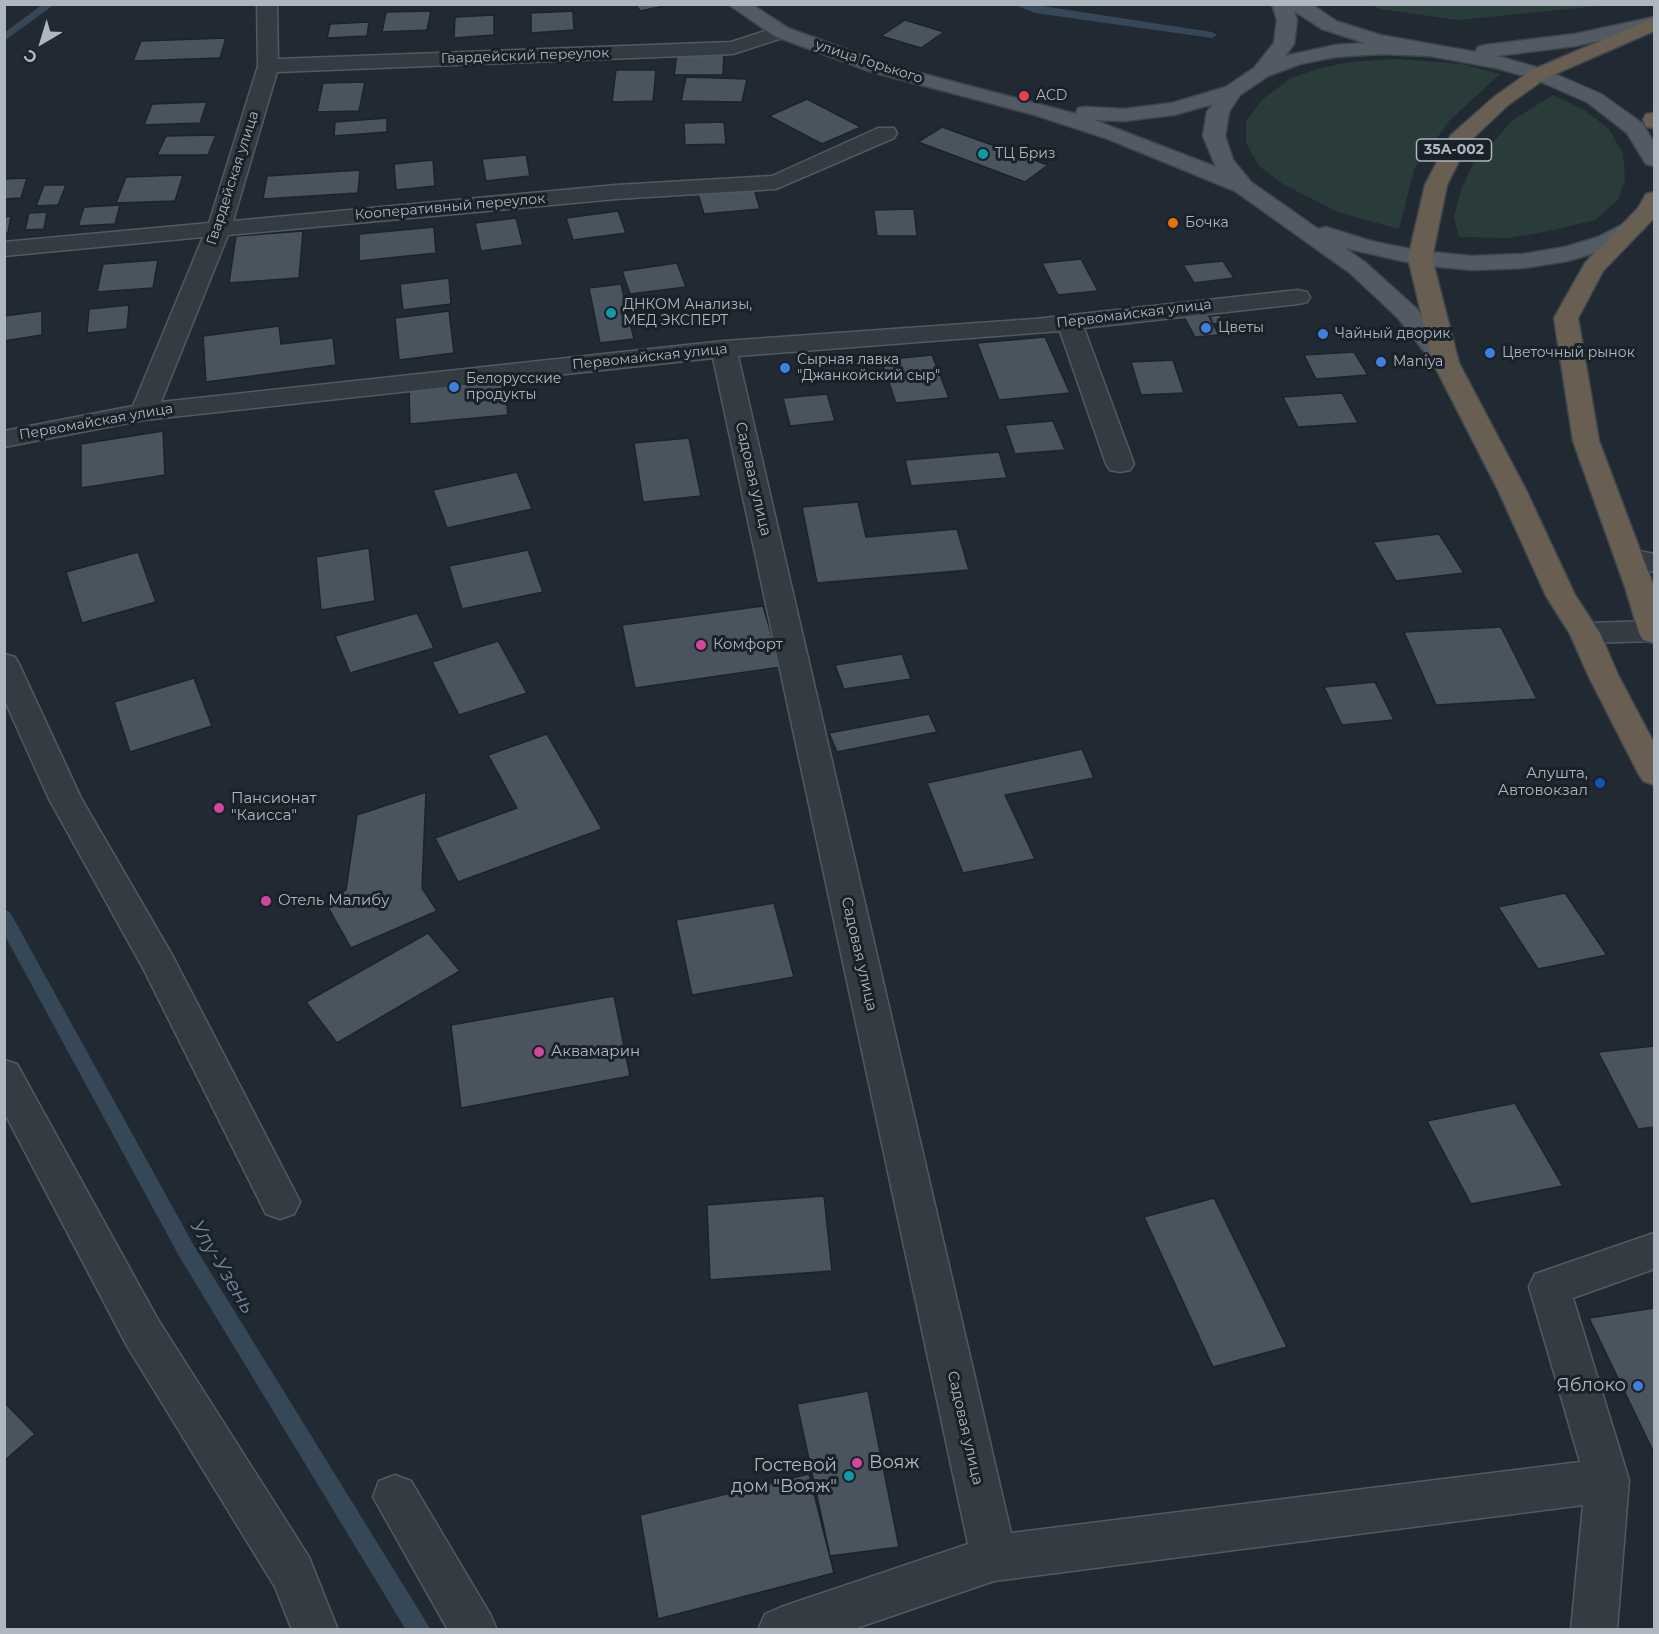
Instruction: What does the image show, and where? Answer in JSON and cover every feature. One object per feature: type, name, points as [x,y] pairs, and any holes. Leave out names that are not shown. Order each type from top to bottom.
[{"type":"highway","name":"35А-002","points":[[1446,363],[1420,258],[1436,185],[1459,140],[1501,101],[1539,74],[1654,23]]},
{"type":"highway","name":"35А-002","points":[[1642,560],[1586,441],[1566,318],[1593,268],[1635,225],[1654,199]]},
{"type":"highway","points":[[1446,363],[1512,490],[1561,596],[1585,633],[1603,675],[1654,772]]},
{"type":"highway","points":[[1642,560],[1654,632]]},
{"type":"main road","name":"улица Горького","points":[[737,4],[781,32],[891,72],[1043,110],[1116,134],[1243,187]]},
{"type":"main road","points":[[1261,72],[1284,44],[1287,20],[1282,4]]},
{"type":"main road","points":[[1297,4],[1315,17],[1344,31],[1428,50]]},
{"type":"main road","name":"35А-002","points":[[1457,53],[1555,43],[1654,23]]},
{"type":"main road","name":"35А-002","points":[[1635,225],[1606,242],[1568,254],[1523,261],[1472,263],[1420,258],[1366,247],[1317,231],[1275,211],[1243,187],[1222,161],[1214,136],[1218,112],[1233,91],[1261,72],[1295,60],[1335,51],[1381,48],[1457,53],[1539,74],[1594,98],[1635,129],[1654,159]]},
{"type":"main road","name":"улица Горького","points":[[1043,110],[1124,115],[1174,109],[1233,91]]},
{"type":"main road","points":[[1275,211],[1358,268],[1407,313],[1446,363]]},
{"type":"street","name":"Гвардейская улица","points":[[144,412],[219,228],[268,66],[267,4]]},
{"type":"street","name":"Гвардейский переулок","points":[[268,66],[733,48],[781,32]]},
{"type":"street","name":"Кооперативный переулок","points":[[4,249],[616,192],[776,182],[886,133]]},
{"type":"street","name":"Первомайская улица","points":[[4,439],[144,412],[723,349],[1069,322],[1299,297]]},
{"type":"street","points":[[1069,322],[1120,464]]},
{"type":"street","name":"Садовая улица","points":[[723,349],[994,1558]]},
{"type":"street","points":[[1585,633],[1654,632]]},
{"type":"street","points":[[4,664],[65,799],[158,963],[280,1202]]},
{"type":"street","points":[[4,1075],[142,1332],[293,1573],[315,1629]]},
{"type":"street","points":[[1594,1629],[1607,1480],[1549,1287],[1654,1251]]},
{"type":"street","points":[[781,1629],[994,1558],[1607,1480]]},
{"type":"street","points":[[395,1497],[474,1629]]},
{"type":"shaded area","points":[[1371,5],[1609,5],[1458,20],[1380,9]]},
{"type":"shaded area","points":[[1396,59],[1462,64],[1500,74],[1450,120],[1414,169],[1399,229],[1338,212],[1283,184],[1259,166],[1246,143],[1246,121],[1263,99],[1291,78],[1320,68],[1351,62]]},
{"type":"shaded area","points":[[1553,95],[1584,110],[1609,129],[1623,154],[1625,180],[1618,200],[1595,220],[1554,230],[1509,238],[1459,237],[1454,217],[1461,190],[1473,164],[1513,120]]},
{"type":"building","points":[[635,4],[674,4],[640,11]]},
{"type":"building","points":[[431,11],[427,30],[382,32],[386,12]]},
{"type":"building","points":[[573,11],[574,30],[531,33],[531,13]]},
{"type":"building","points":[[494,15],[494,35],[454,38],[455,17]]},
{"type":"building","points":[[905,20],[944,32],[921,48],[881,36]]},
{"type":"building","points":[[369,22],[367,36],[327,38],[330,24]]},
{"type":"building","points":[[226,38],[220,58],[133,61],[141,41]]},
{"type":"building","points":[[677,54],[724,54],[723,75],[674,75]]},
{"type":"building","points":[[616,70],[656,70],[653,101],[612,102]]},
{"type":"building","points":[[686,77],[747,79],[742,102],[681,101]]},
{"type":"building","points":[[365,82],[359,111],[317,112],[323,83]]},
{"type":"building","points":[[807,99],[861,127],[822,144],[769,116]]},
{"type":"building","points":[[207,102],[200,123],[144,125],[152,104]]},
{"type":"building","points":[[387,118],[387,132],[334,136],[335,122]]},
{"type":"building","points":[[724,122],[726,144],[685,145],[684,123]]},
{"type":"building","name":"ТЦ Бриз","points":[[942,127],[1048,165],[1025,182],[918,142]]},
{"type":"building","points":[[216,135],[208,155],[157,155],[166,136]]},
{"type":"building","points":[[526,155],[530,176],[486,181],[482,159]]},
{"type":"building","points":[[433,160],[435,186],[396,190],[394,164]]},
{"type":"building","points":[[360,170],[358,193],[263,199],[267,176]]},
{"type":"building","points":[[183,175],[175,201],[116,203],[126,177]]},
{"type":"building","points":[[27,178],[21,198],[4,199],[4,179]]},
{"type":"building","points":[[44,185],[66,185],[58,205],[36,206]]},
{"type":"building","points":[[754,189],[760,209],[704,214],[698,194]]},
{"type":"building","points":[[120,205],[115,224],[78,226],[84,207]]},
{"type":"building","points":[[914,209],[917,236],[877,236],[874,210]]},
{"type":"building","points":[[618,211],[626,233],[573,240],[566,218]]},
{"type":"building","points":[[47,212],[44,229],[25,230],[29,213]]},
{"type":"building","points":[[11,216],[8,233],[4,233],[4,217]]},
{"type":"building","points":[[516,218],[523,245],[481,251],[475,223]]},
{"type":"building","points":[[434,227],[436,253],[359,261],[359,234]]},
{"type":"building","points":[[303,231],[299,278],[229,283],[236,236]]},
{"type":"building","points":[[1081,259],[1098,291],[1058,295],[1042,263]]},
{"type":"building","points":[[158,260],[153,288],[97,292],[103,264]]},
{"type":"building","points":[[1223,261],[1234,278],[1194,283],[1183,265]]},
{"type":"building","points":[[677,263],[686,287],[630,294],[622,271]]},
{"type":"building","points":[[449,278],[451,304],[403,310],[400,284]]},
{"type":"building","name":"ДНКОМ Анализы, МЕД ЭКСПЕРТ","points":[[621,284],[634,339],[600,343],[589,288]]},
{"type":"building","points":[[129,305],[127,329],[87,333],[89,309]]},
{"type":"building","points":[[42,311],[42,335],[4,341],[4,316]]},
{"type":"building","points":[[449,311],[454,353],[399,360],[395,318]]},
{"type":"building","points":[[1208,315],[1219,335],[1195,337],[1184,317]]},
{"type":"building","points":[[1220,315],[1224,323],[1213,324],[1210,316]]},
{"type":"building","points":[[279,326],[281,344],[333,338],[336,365],[206,382],[203,336]]},
{"type":"building","points":[[1045,337],[1070,393],[999,400],[977,343]]},
{"type":"building","points":[[1354,352],[1368,375],[1316,379],[1304,355]]},
{"type":"building","points":[[932,355],[949,398],[896,403],[881,360]]},
{"type":"building","points":[[1173,360],[1184,393],[1141,395],[1131,362]]},
{"type":"building","points":[[504,379],[508,415],[410,424],[409,388]]},
{"type":"building","points":[[1342,393],[1358,423],[1298,427],[1283,397]]},
{"type":"building","points":[[827,394],[835,421],[790,426],[783,398]]},
{"type":"building","points":[[1053,421],[1065,450],[1015,454],[1005,425]]},
{"type":"building","points":[[163,431],[165,475],[81,488],[81,444]]},
{"type":"building","points":[[689,438],[701,496],[643,502],[634,443]]},
{"type":"building","points":[[999,452],[1007,478],[911,486],[905,460]]},
{"type":"building","points":[[517,472],[532,509],[447,528],[433,490]]},
{"type":"building","points":[[858,502],[866,537],[957,529],[969,570],[817,583],[802,507]]},
{"type":"building","points":[[1439,534],[1464,573],[1396,581],[1373,542]]},
{"type":"building","points":[[369,548],[375,601],[321,610],[316,557]]},
{"type":"building","points":[[528,550],[543,592],[462,609],[449,566]]},
{"type":"building","points":[[138,552],[156,602],[82,623],[66,572]]},
{"type":"building","points":[[763,606],[781,667],[635,688],[622,625]]},
{"type":"building","points":[[417,613],[434,648],[350,673],[335,636]]},
{"type":"building","points":[[1501,627],[1537,699],[1436,705],[1404,632]]},
{"type":"building","points":[[498,641],[527,693],[459,715],[432,662]]},
{"type":"building","points":[[902,654],[911,679],[844,689],[835,665]]},
{"type":"building","points":[[194,678],[212,726],[130,752],[114,702]]},
{"type":"building","points":[[1375,682],[1394,720],[1342,725],[1324,687]]},
{"type":"building","points":[[929,714],[937,732],[837,752],[829,733]]},
{"type":"building","points":[[547,734],[602,829],[458,882],[435,838],[517,808],[488,755]]},
{"type":"building","points":[[1082,749],[1094,778],[1005,795],[1035,859],[963,873],[927,783]]},
{"type":"building","points":[[426,792],[422,888],[437,911],[351,948],[324,900],[346,890],[357,815]]},
{"type":"building","points":[[1565,893],[1607,955],[1538,969],[1498,907]]},
{"type":"building","points":[[774,903],[794,977],[692,995],[676,920]]},
{"type":"building","points":[[428,933],[460,971],[337,1043],[306,1002]]},
{"type":"building","points":[[614,996],[630,1076],[461,1108],[451,1025]]},
{"type":"building","points":[[1654,1046],[1654,1127],[1638,1129],[1598,1052]]},
{"type":"building","points":[[1515,1103],[1563,1186],[1471,1204],[1427,1121]]},
{"type":"building","points":[[824,1196],[832,1271],[710,1280],[707,1205]]},
{"type":"building","points":[[1214,1198],[1287,1347],[1213,1367],[1144,1217]]},
{"type":"building","name":"Яблоко","points":[[1654,1308],[1654,1453],[1589,1318]]},
{"type":"building","name":"Гостевой дом \"Вояж\"","points":[[868,1391],[899,1547],[830,1556],[797,1404]]},
{"type":"building","points":[[4,1402],[35,1434],[4,1461]]},
{"type":"building","points":[[809,1474],[834,1573],[658,1619],[640,1515]]},
{"type":"waterway","name":"Улу-Узень","points":[[4,38],[50,4]]},
{"type":"waterway","points":[[1018,4],[1035,10],[1212,35]]},
{"type":"waterway","name":"Улу-Узень","points":[[4,917],[186,1250],[420,1630]]},
{"type":"place","name":"ACD","points":[[1024,96]]},
{"type":"place","name":"ТЦ Бриз","points":[[983,154]]},
{"type":"place","name":"Бочка","points":[[1173,223]]},
{"type":"place","name":"ДНКОМ Анализы, МЕД ЭКСПЕРТ","points":[[611,313]]},
{"type":"place","name":"Цветы","points":[[1206,328]]},
{"type":"place","name":"Чайный дворик","points":[[1323,334]]},
{"type":"place","name":"Цветочный рынок","points":[[1490,353]]},
{"type":"place","name":"Maniya","points":[[1381,362]]},
{"type":"place","name":"Сырная лавка \"Джанкойский сыр\"","points":[[785,368]]},
{"type":"place","name":"Белорусские продукты","points":[[454,387]]},
{"type":"place","name":"Комфорт","points":[[701,645]]},
{"type":"place","name":"Алушта, Автовокзал","points":[[1600,783]]},
{"type":"place","name":"Пансионат \"Каисса\"","points":[[219,808]]},
{"type":"place","name":"Отель Малибу","points":[[266,901]]},
{"type":"place","name":"Аквамарин","points":[[539,1052]]},
{"type":"place","name":"Яблоко","points":[[1638,1386]]},
{"type":"place","name":"Вояж","points":[[857,1463]]},
{"type":"place","name":"Гостевой дом \"Вояж\"","points":[[849,1476]]}]
